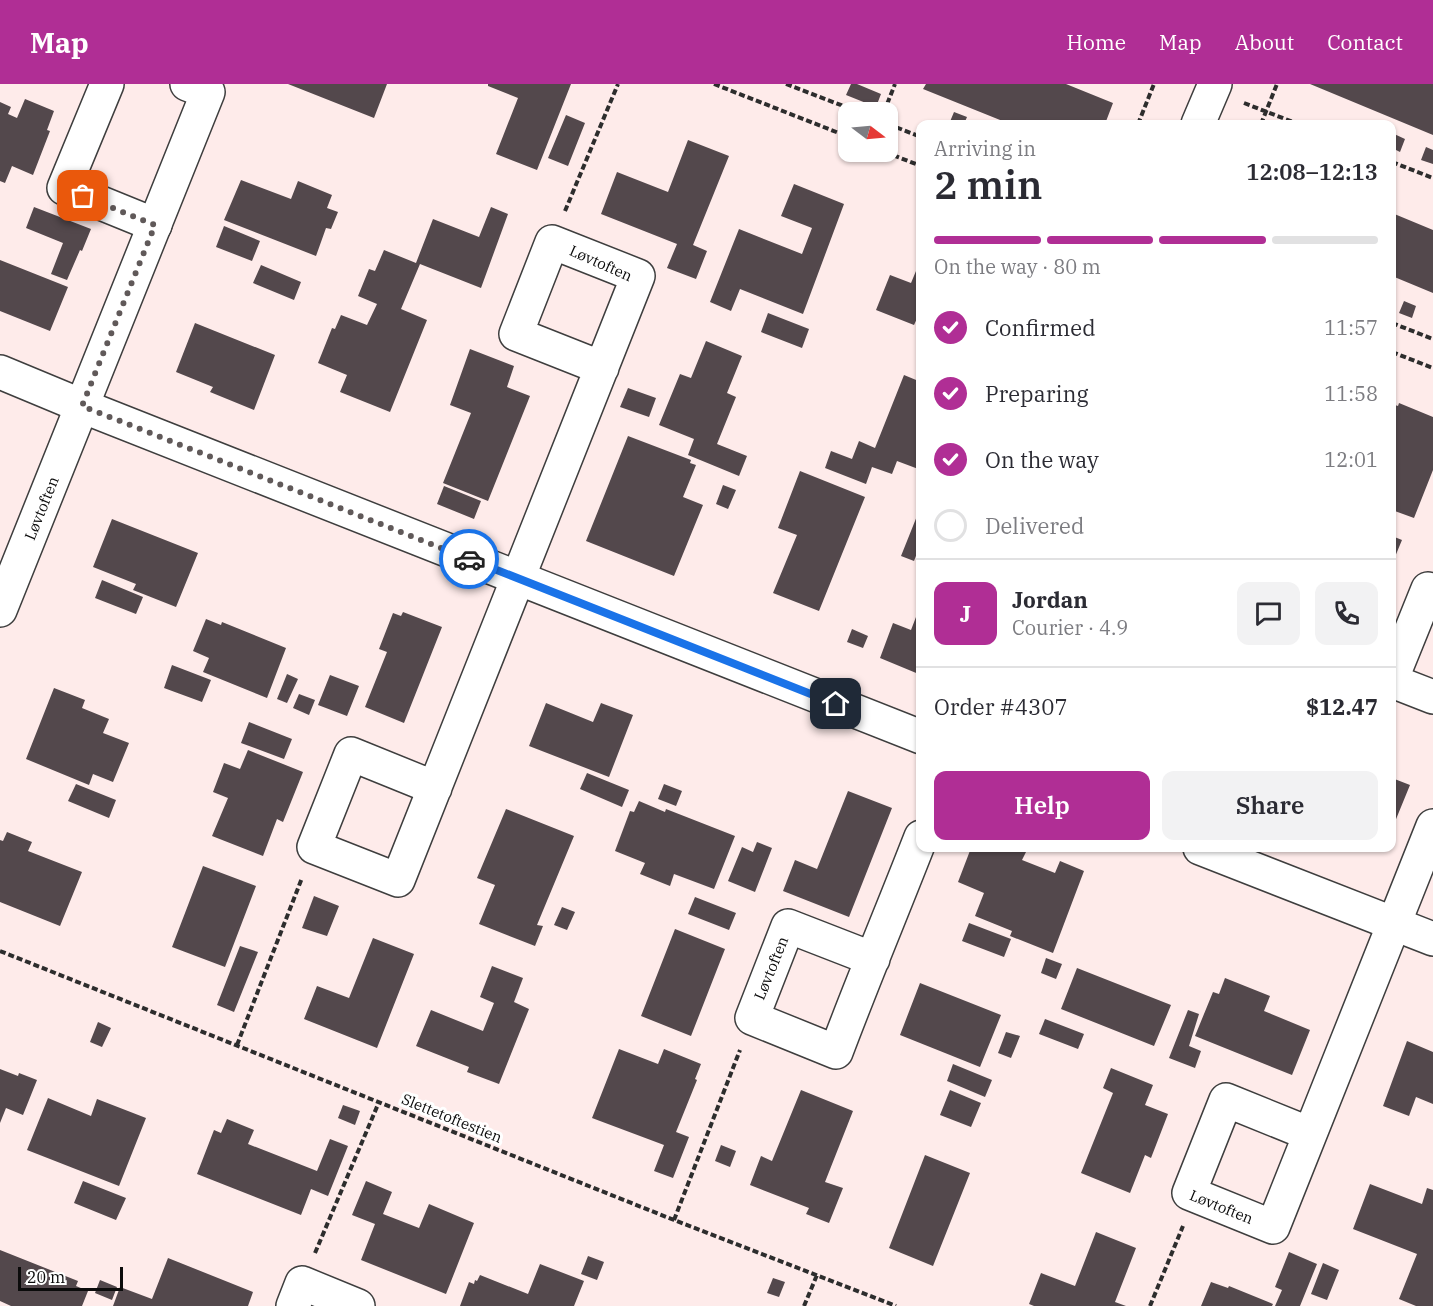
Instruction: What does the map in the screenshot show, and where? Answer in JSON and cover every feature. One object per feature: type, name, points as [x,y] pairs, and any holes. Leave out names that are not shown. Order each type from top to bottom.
[{"type":"street","points":[[107,84],[64,188],[155,225]]},
{"type":"street","name":"Løvtoften","points":[[0,610],[208,92],[187,84]]},
{"type":"street","points":[[1200,120],[1215,84]]},
{"type":"street","name":"Løvtoften","points":[[314,847],[398,880],[602,368],[638,276],[552,242],[516,334],[602,368]]},
{"type":"street","points":[[0,372],[916,735]]},
{"type":"street","points":[[1396,670],[1428,589],[1433,591]]},
{"type":"street","points":[[1396,682],[1433,697]]},
{"type":"street","points":[[314,847],[351,754],[435,788]]},
{"type":"street","name":"Løvtoften","points":[[1310,1134],[1226,1100],[1189,1193],[1273,1227],[1433,826]]},
{"type":"street","name":"Løvtoften","points":[[873,959],[788,926],[752,1018],[836,1052],[873,959],[916,850]]},
{"type":"street","points":[[1210,852],[1433,939]]},
{"type":"street","points":[[298,1295],[358,1306]]},
{"type":"path","points":[[552,242],[618,84]]},
{"type":"path","points":[[714,84],[838,133]]},
{"type":"path","points":[[786,84],[838,104]]},
{"type":"path","points":[[888,102],[895,84]]},
{"type":"path","points":[[1140,120],[1154,84]]},
{"type":"path","points":[[1263,120],[1277,84]]},
{"type":"path","points":[[898,128],[916,135]]},
{"type":"path","points":[[898,157],[916,164]]},
{"type":"path","points":[[1396,164],[1433,178]]},
{"type":"path","points":[[1396,325],[1433,339]]},
{"type":"path","points":[[1396,354],[1433,368]]},
{"type":"path","points":[[237,1045],[314,847]]},
{"type":"path","name":"Slettetoftestien","points":[[0,951],[674,1220],[896,1306]]},
{"type":"path","points":[[674,1220],[752,1018]]},
{"type":"path","points":[[298,1295],[379,1102]]},
{"type":"path","points":[[1150,1306],[1195,1196]]},
{"type":"path","points":[[804,1306],[817,1275]]},
{"type":"building","points":[[288,84],[387,84],[374,118]]},
{"type":"building","points":[[488,84],[571,84],[537,170],[496,154],[518,98],[488,86]]},
{"type":"building","points":[[851,84],[857,84],[881,94],[878,102],[864,102],[846,95]]},
{"type":"building","points":[[926,84],[1066,84],[1113,103],[1107,120],[1000,120],[923,89]]},
{"type":"building","points":[[1310,84],[1433,84],[1433,135]]},
{"type":"building","points":[[25,99],[54,111],[47,130],[50,131],[33,175],[12,166],[5,183],[0,181],[0,102],[11,107],[8,114],[17,118]]},
{"type":"building","points":[[954,112],[967,117],[966,120],[951,120]]},
{"type":"building","points":[[566,115],[585,123],[568,166],[548,158]]},
{"type":"building","points":[[1396,135],[1405,139],[1400,152],[1396,150]]},
{"type":"building","points":[[688,140],[729,156],[693,245],[707,251],[696,279],[667,268],[677,244],[601,214],[617,172],[668,192]]},
{"type":"building","points":[[1426,147],[1433,150],[1433,164],[1421,160]]},
{"type":"building","points":[[241,180],[291,199],[298,181],[332,195],[327,208],[338,212],[331,229],[326,228],[316,256],[224,220]]},
{"type":"building","points":[[794,184],[844,204],[803,314],[740,289],[731,311],[710,302],[739,229],[802,254],[812,228],[781,216]]},
{"type":"building","points":[[34,207],[91,229],[67,280],[51,274],[63,243],[26,228]]},
{"type":"building","points":[[491,207],[508,214],[481,288],[420,264],[401,309],[427,320],[390,412],[340,392],[347,375],[318,363],[332,328],[335,329],[341,315],[367,325],[377,304],[358,296],[369,269],[375,271],[384,250],[416,263],[433,219],[479,237]]},
{"type":"building","points":[[1396,215],[1433,230],[1433,293],[1396,278]]},
{"type":"building","points":[[224,226],[260,241],[252,261],[216,247]]},
{"type":"building","points":[[0,260],[68,287],[50,331],[0,311]]},
{"type":"building","points":[[261,265],[301,282],[294,300],[253,283]]},
{"type":"building","points":[[916,271],[916,321],[914,325],[876,310],[890,275],[911,283]]},
{"type":"building","points":[[1404,301],[1416,306],[1412,318],[1399,313]]},
{"type":"building","points":[[768,313],[809,329],[802,348],[761,332]]},
{"type":"building","points":[[195,323],[275,355],[254,410],[210,392],[213,387],[176,372]]},
{"type":"building","points":[[706,341],[742,356],[727,393],[736,397],[717,444],[747,456],[739,476],[688,455],[694,439],[659,425],[680,374],[691,378]]},
{"type":"building","points":[[470,349],[514,366],[507,387],[530,396],[488,501],[443,483],[471,413],[450,405]]},
{"type":"building","points":[[904,375],[916,380],[916,468],[897,461],[892,474],[872,467],[866,484],[825,468],[831,451],[852,459],[859,441],[875,448]]},
{"type":"building","points":[[628,388],[656,398],[649,417],[620,407]]},
{"type":"building","points":[[1399,403],[1433,417],[1433,470],[1414,518],[1396,511],[1396,405]]},
{"type":"building","points":[[628,436],[691,460],[690,463],[696,465],[683,497],[703,505],[674,576],[586,541]]},
{"type":"building","points":[[800,471],[865,497],[819,611],[773,593],[797,535],[778,528]]},
{"type":"building","points":[[723,485],[736,490],[728,509],[716,504]]},
{"type":"building","points":[[444,486],[481,501],[474,519],[437,504]]},
{"type":"building","points":[[916,518],[914,561],[901,556]]},
{"type":"building","points":[[112,519],[198,553],[176,607],[133,590],[136,584],[93,567]]},
{"type":"building","points":[[1396,538],[1402,540],[1396,554]]},
{"type":"building","points":[[102,580],[143,597],[136,614],[95,598]]},
{"type":"building","points":[[403,612],[442,627],[404,723],[365,707],[387,652],[379,649],[393,613],[401,616]]},
{"type":"building","points":[[916,617],[916,673],[880,658],[893,623],[911,630]]},
{"type":"building","points":[[206,619],[221,625],[222,622],[286,648],[267,698],[203,672],[209,658],[193,651]]},
{"type":"building","points":[[852,629],[868,636],[863,648],[847,642]]},
{"type":"building","points":[[172,665],[211,680],[202,702],[164,688]]},
{"type":"building","points":[[287,674],[298,679],[287,703],[277,699]]},
{"type":"building","points":[[330,675],[359,686],[347,716],[318,705]]},
{"type":"building","points":[[54,688],[85,700],[82,708],[109,719],[103,733],[129,743],[113,782],[93,774],[89,785],[26,759]]},
{"type":"building","points":[[299,694],[315,700],[309,715],[293,708]]},
{"type":"building","points":[[546,703],[593,722],[601,703],[633,715],[609,777],[529,746]]},
{"type":"building","points":[[249,722],[292,739],[284,759],[241,743]]},
{"type":"building","points":[[248,750],[303,772],[283,822],[277,819],[263,856],[212,836],[228,798],[213,792],[224,763],[240,769]]},
{"type":"building","points":[[587,773],[629,790],[622,807],[580,789]]},
{"type":"building","points":[[1396,780],[1410,785],[1396,819]]},
{"type":"building","points":[[76,784],[116,800],[109,818],[68,801]]},
{"type":"building","points":[[664,784],[682,791],[676,806],[658,799]]},
{"type":"building","points":[[848,791],[892,808],[849,917],[783,891],[795,860],[817,869]]},
{"type":"building","points":[[639,801],[735,836],[714,889],[674,874],[670,886],[640,874],[645,863],[615,851],[630,811],[634,812]]},
{"type":"building","points":[[506,809],[574,836],[537,925],[543,926],[535,946],[479,924],[495,885],[477,878]]},
{"type":"building","points":[[7,832],[32,842],[28,851],[82,872],[60,926],[0,902],[0,840],[3,841]]},
{"type":"building","points":[[757,842],[772,848],[755,892],[728,881],[742,847],[753,852]]},
{"type":"building","points":[[969,852],[1026,852],[1022,860],[1055,873],[1060,861],[1084,871],[1053,953],[1010,936],[1012,931],[975,916],[984,893],[958,882]]},
{"type":"building","points":[[203,866],[256,886],[225,967],[172,947]]},
{"type":"building","points":[[314,896],[339,906],[327,936],[302,928]]},
{"type":"building","points":[[695,897],[736,913],[729,930],[688,914]]},
{"type":"building","points":[[562,907],[575,912],[567,930],[554,925]]},
{"type":"building","points":[[969,923],[1011,939],[1004,957],[962,941]]},
{"type":"building","points":[[675,929],[725,949],[691,1036],[641,1016]]},
{"type":"building","points":[[373,938],[414,954],[377,1048],[304,1019],[317,986],[349,998]]},
{"type":"building","points":[[240,946],[258,952],[234,1012],[217,1005]]},
{"type":"building","points":[[1046,958],[1062,964],[1056,979],[1041,973]]},
{"type":"building","points":[[492,966],[523,978],[514,1002],[529,1009],[499,1084],[467,1072],[469,1067],[416,1046],[431,1010],[483,1031],[494,1003],[480,997]]},
{"type":"building","points":[[1077,968],[1171,1005],[1154,1046],[1061,1009]]},
{"type":"building","points":[[1225,978],[1270,996],[1264,1011],[1310,1030],[1292,1075],[1195,1036],[1213,992],[1219,994]]},
{"type":"building","points":[[920,983],[1001,1015],[980,1067],[900,1035]]},
{"type":"building","points":[[1188,1010],[1199,1014],[1189,1046],[1201,1051],[1195,1068],[1169,1058]]},
{"type":"building","points":[[1045,1019],[1084,1034],[1078,1049],[1039,1034]]},
{"type":"building","points":[[98,1022],[111,1028],[102,1047],[90,1042]]},
{"type":"building","points":[[1006,1032],[1020,1036],[1011,1058],[998,1053]]},
{"type":"building","points":[[1407,1041],[1433,1052],[1433,1104],[1416,1097],[1409,1116],[1383,1106]]},
{"type":"building","points":[[619,1049],[658,1064],[664,1049],[701,1064],[676,1132],[689,1137],[673,1178],[654,1171],[664,1145],[592,1118]]},
{"type":"building","points":[[953,1064],[992,1080],[985,1097],[947,1081]]},
{"type":"building","points":[[1111,1068],[1153,1085],[1145,1105],[1168,1114],[1151,1158],[1145,1155],[1130,1193],[1081,1173],[1113,1093],[1103,1088]]},
{"type":"building","points":[[0,1069],[37,1080],[23,1115],[6,1108],[0,1123]]},
{"type":"building","points":[[801,1090],[853,1111],[825,1182],[843,1188],[829,1223],[806,1214],[809,1208],[750,1185],[761,1156],[772,1161]]},
{"type":"building","points":[[950,1090],[981,1103],[971,1127],[940,1115]]},
{"type":"building","points":[[48,1098],[91,1116],[97,1099],[146,1118],[119,1186],[27,1150]]},
{"type":"building","points":[[343,1105],[360,1111],[355,1125],[338,1118]]},
{"type":"building","points":[[227,1119],[254,1130],[248,1144],[317,1171],[330,1139],[348,1146],[328,1196],[311,1189],[301,1215],[197,1174],[214,1130],[221,1133]]},
{"type":"building","points":[[721,1145],[736,1151],[730,1167],[715,1161]]},
{"type":"building","points":[[925,1155],[970,1173],[933,1266],[889,1248]]},
{"type":"building","points":[[83,1181],[126,1198],[116,1220],[74,1203]]},
{"type":"building","points":[[366,1181],[392,1192],[383,1214],[419,1228],[429,1204],[474,1223],[446,1294],[361,1260],[375,1224],[352,1215]]},
{"type":"building","points":[[1370,1184],[1422,1204],[1427,1188],[1433,1190],[1433,1306],[1416,1306],[1399,1299],[1417,1254],[1353,1229]]},
{"type":"building","points":[[1096,1232],[1136,1248],[1115,1302],[1126,1306],[1034,1306],[1029,1304],[1041,1273],[1075,1286]]},
{"type":"building","points":[[0,1250],[78,1281],[76,1286],[88,1291],[82,1306],[11,1306],[0,1301]]},
{"type":"building","points":[[1289,1252],[1317,1264],[1300,1306],[1275,1306],[1282,1290],[1275,1287]]},
{"type":"building","points":[[588,1256],[604,1262],[597,1280],[581,1274]]},
{"type":"building","points":[[168,1258],[253,1292],[248,1306],[113,1306],[120,1287],[152,1299]]},
{"type":"building","points":[[1323,1263],[1339,1270],[1327,1300],[1311,1294]]},
{"type":"building","points":[[540,1264],[584,1281],[574,1306],[460,1306],[469,1282],[474,1284],[480,1275],[528,1294]]},
{"type":"building","points":[[773,1278],[785,1282],[779,1297],[767,1293]]},
{"type":"building","points":[[100,1280],[117,1287],[112,1300],[95,1293]]},
{"type":"building","points":[[1211,1282],[1228,1288],[1229,1286],[1273,1304],[1272,1306],[1201,1306]]},
{"type":"way so far","points":[[83,196],[155,225],[82,406],[469,559]]},
{"type":"route","points":[[469,559],[836,704]]}]
